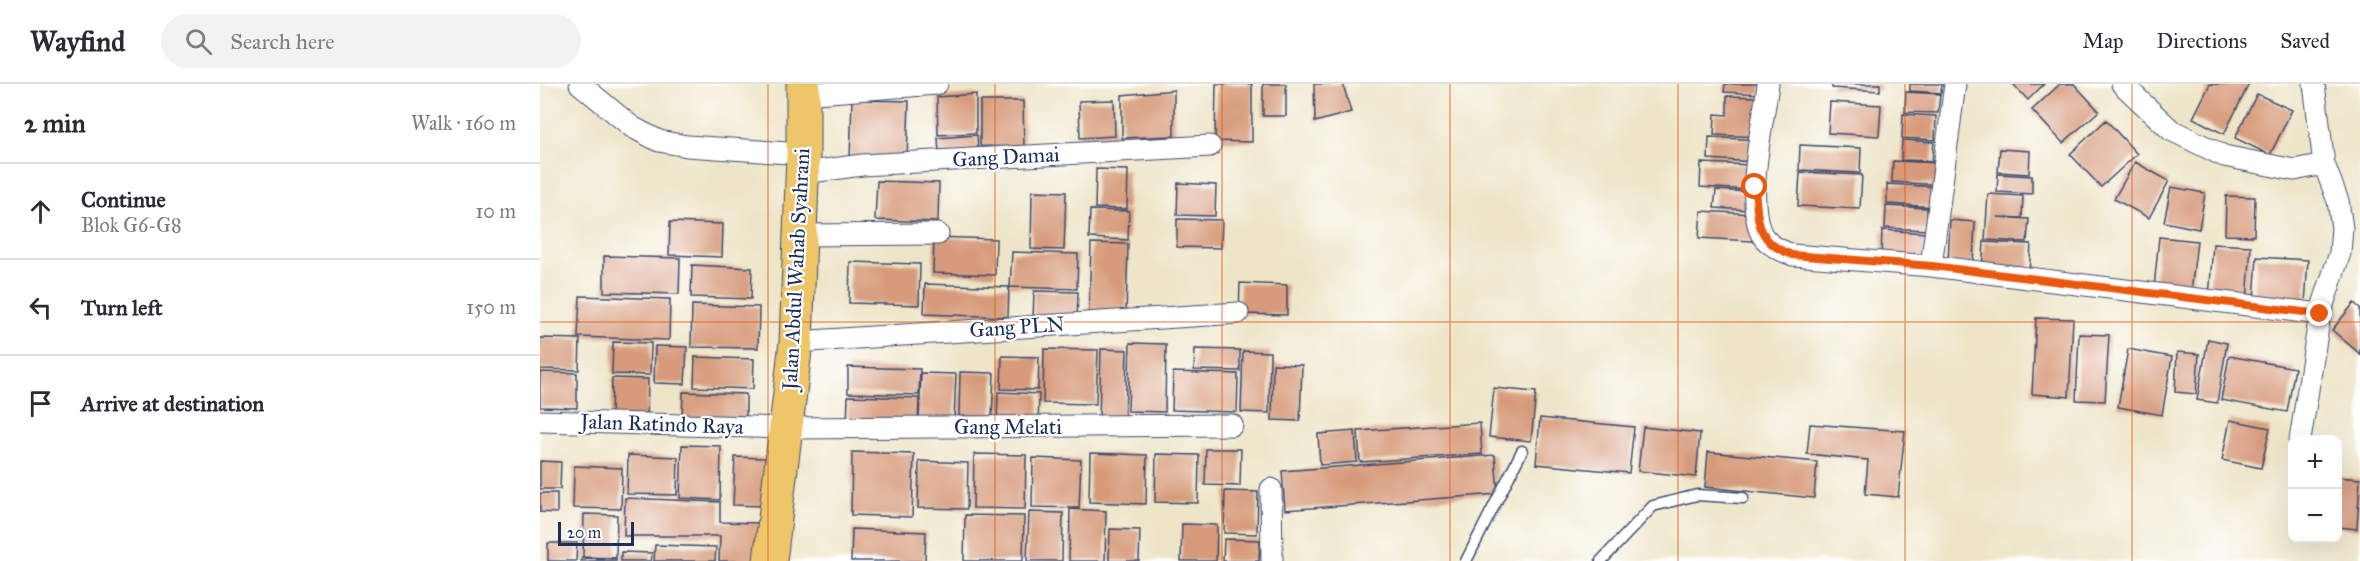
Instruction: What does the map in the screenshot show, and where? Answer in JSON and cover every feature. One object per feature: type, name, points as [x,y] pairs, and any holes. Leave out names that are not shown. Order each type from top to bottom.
[{"type":"highway","name":"Jalan Abdul Wahab Syahrani","points":[[770,561],[796,342],[803,163],[802,89]]},
{"type":"street","name":"Gang Damai","points":[[580,84],[632,127],[660,141],[803,163],[862,165],[1210,146]]},
{"type":"street","points":[[802,89],[938,84]]},
{"type":"street","points":[[1768,84],[1755,187],[1761,233],[1778,250],[1792,255],[1932,266],[2320,314]]},
{"type":"street","points":[[1932,266],[1955,84]]},
{"type":"street","points":[[2122,84],[2171,130],[2224,156],[2294,170],[2324,164]]},
{"type":"street","points":[[2301,435],[2320,314],[2340,253],[2343,228],[2338,201],[2324,164],[2314,84]]},
{"type":"street","points":[[800,235],[938,234]]},
{"type":"street","name":"Gang PLN","points":[[796,342],[1238,313]]},
{"type":"street","name":"Jalan Ratindo Raya","points":[[540,421],[785,428]]},
{"type":"street","name":"Gang Melati","points":[[785,428],[1232,425]]},
{"type":"street","points":[[1271,489],[1272,561]]},
{"type":"lane","points":[[1466,561],[1522,451]]},
{"type":"lane","points":[[1601,561],[1627,530],[1653,506],[1697,495],[1743,498]]},
{"type":"building","points":[[1216,84],[1252,84],[1252,142],[1215,141]]},
{"type":"building","points":[[1263,84],[1286,84],[1286,116],[1263,116]]},
{"type":"building","points":[[1314,84],[1343,84],[1351,112],[1315,122]]},
{"type":"building","points":[[1725,84],[1761,84],[1760,94],[1724,92]]},
{"type":"building","points":[[1832,84],[1880,84],[1880,91],[1832,88]]},
{"type":"building","points":[[1910,84],[1942,84],[1941,93],[1910,91]]},
{"type":"building","points":[[2013,84],[2044,84],[2028,100]]},
{"type":"building","points":[[2060,84],[2074,84],[2099,111],[2063,143],[2032,110]]},
{"type":"building","points":[[2210,84],[2249,84],[2224,134],[2193,118]]},
{"type":"building","points":[[1174,90],[1174,136],[1122,138],[1122,95]]},
{"type":"building","points":[[1906,92],[1940,94],[1938,113],[1905,112]]},
{"type":"building","points":[[976,94],[976,133],[938,135],[937,97]]},
{"type":"building","points":[[2257,94],[2292,110],[2270,155],[2235,138]]},
{"type":"building","points":[[1727,96],[1759,97],[1759,137],[1714,135],[1715,114],[1727,115]]},
{"type":"building","points":[[852,100],[909,101],[907,160],[850,158]]},
{"type":"building","points":[[1114,100],[1115,136],[1080,138],[1079,101]]},
{"type":"building","points":[[980,101],[1023,101],[1024,147],[980,146]]},
{"type":"building","points":[[1830,102],[1881,105],[1879,136],[1828,133]]},
{"type":"building","points":[[1903,114],[1936,116],[1935,140],[1902,138]]},
{"type":"building","points":[[2106,120],[2137,154],[2101,187],[2070,154]]},
{"type":"building","points":[[977,135],[978,154],[939,155],[938,138]]},
{"type":"building","points":[[1709,137],[1757,140],[1756,162],[1708,159]]},
{"type":"building","points":[[1902,140],[1934,142],[1932,161],[1901,160]]},
{"type":"building","points":[[1800,145],[1861,148],[1860,173],[1799,170]]},
{"type":"building","points":[[2000,149],[2030,151],[2029,174],[1998,172]]},
{"type":"building","points":[[1893,161],[1942,163],[1941,185],[1892,182]]},
{"type":"building","points":[[2135,162],[2169,181],[2149,218],[2114,199]]},
{"type":"building","points":[[1701,163],[1752,165],[1750,190],[1700,187]]},
{"type":"building","points":[[1096,169],[1128,170],[1127,209],[1095,208]]},
{"type":"building","points":[[1800,172],[1862,175],[1860,209],[1798,206]]},
{"type":"building","points":[[1998,174],[2032,176],[2032,194],[1997,192]]},
{"type":"building","points":[[877,181],[939,183],[938,222],[875,220]]},
{"type":"building","points":[[1178,183],[1216,185],[1215,216],[1177,215]]},
{"type":"building","points":[[1887,184],[1939,187],[1937,207],[1887,204]]},
{"type":"building","points":[[2171,187],[2205,193],[2199,229],[2164,222]]},
{"type":"building","points":[[1716,190],[1751,192],[1750,210],[1714,208]]},
{"type":"building","points":[[1032,191],[1066,192],[1064,250],[1031,249]]},
{"type":"building","points":[[1988,194],[2023,196],[2022,218],[1997,217],[2029,219],[2027,242],[1985,240]]},
{"type":"building","points":[[2226,196],[2255,197],[2254,236],[2225,235]]},
{"type":"building","points":[[1886,206],[1927,208],[1926,230],[1885,228]]},
{"type":"building","points":[[1090,210],[1129,211],[1128,240],[1089,238]]},
{"type":"building","points":[[1701,211],[1753,214],[1752,241],[1699,238]]},
{"type":"building","points":[[1177,219],[1222,220],[1221,248],[1177,247]]},
{"type":"building","points":[[1950,220],[1975,222],[1973,264],[1948,263]]},
{"type":"building","points":[[670,222],[723,224],[722,257],[669,255]]},
{"type":"building","points":[[1882,230],[1926,233],[1924,260],[1881,257]]},
{"type":"building","points":[[934,237],[996,239],[995,275],[933,273]]},
{"type":"building","points":[[2159,237],[2197,241],[2191,292],[2154,288]]},
{"type":"building","points":[[1984,242],[2031,244],[2029,273],[1982,271]]},
{"type":"building","points":[[1091,243],[1128,244],[1126,315],[1089,315]]},
{"type":"building","points":[[2213,244],[2251,246],[2247,301],[2209,298]]},
{"type":"building","points":[[1012,252],[1078,254],[1077,289],[1010,287]]},
{"type":"building","points":[[604,256],[680,258],[679,294],[604,292]]},
{"type":"building","points":[[2257,257],[2308,260],[2305,304],[2254,300]]},
{"type":"building","points":[[850,262],[920,264],[919,305],[849,303]]},
{"type":"building","points":[[692,265],[752,268],[751,299],[691,297]]},
{"type":"building","points":[[1240,283],[1287,285],[1287,315],[1239,314]]},
{"type":"building","points":[[925,284],[1009,287],[1008,317],[924,314]]},
{"type":"building","points":[[1034,291],[1078,292],[1077,321],[1033,320]]},
{"type":"building","points":[[580,296],[670,299],[669,340],[578,337]]},
{"type":"building","points":[[2354,303],[2360,308],[2360,354],[2332,330]]},
{"type":"building","points":[[692,305],[759,307],[758,348],[691,347]]},
{"type":"building","points":[[2036,318],[2073,319],[2069,397],[2032,394]]},
{"type":"building","points":[[2079,334],[2109,335],[2105,401],[2076,400]]},
{"type":"building","points":[[540,338],[580,339],[579,370],[540,369]]},
{"type":"building","points":[[2208,339],[2227,343],[2217,403],[2197,400]]},
{"type":"building","points":[[613,342],[651,343],[650,375],[612,374]]},
{"type":"building","points":[[1130,343],[1166,344],[1165,412],[1128,411]]},
{"type":"building","points":[[655,346],[687,347],[685,384],[654,383]]},
{"type":"building","points":[[1044,349],[1098,350],[1096,404],[1043,403]]},
{"type":"building","points":[[1101,349],[1127,350],[1125,421],[1099,420]]},
{"type":"building","points":[[1195,349],[1240,350],[1240,371],[1194,370]]},
{"type":"building","points":[[2128,349],[2172,357],[2162,415],[2118,407]]},
{"type":"building","points":[[1243,351],[1270,352],[1269,413],[1241,412]]},
{"type":"building","points":[[2177,352],[2199,354],[2196,394],[2175,392]]},
{"type":"building","points":[[1002,356],[1039,357],[1038,390],[1001,389]]},
{"type":"building","points":[[2229,356],[2295,368],[2287,412],[2221,400]]},
{"type":"building","points":[[695,357],[754,359],[753,389],[694,387]]},
{"type":"building","points":[[1273,364],[1302,365],[1300,421],[1272,420]]},
{"type":"building","points":[[848,367],[920,369],[919,395],[848,393]]},
{"type":"building","points":[[540,372],[577,373],[577,408],[540,407]]},
{"type":"building","points":[[960,372],[994,373],[992,417],[959,416]]},
{"type":"building","points":[[1173,372],[1238,374],[1237,412],[1172,410]]},
{"type":"building","points":[[921,373],[956,374],[954,421],[919,420]]},
{"type":"building","points":[[612,378],[648,379],[647,420],[611,419]]},
{"type":"building","points":[[1494,388],[1536,392],[1531,441],[1489,437]]},
{"type":"building","points":[[683,392],[746,394],[746,421],[682,419]]},
{"type":"building","points":[[998,392],[1039,394],[1038,426],[997,425]]},
{"type":"building","points":[[848,396],[919,398],[918,427],[847,425]]},
{"type":"building","points":[[1540,418],[1634,427],[1629,473],[1536,464]]},
{"type":"building","points":[[2230,420],[2270,428],[2261,468],[2222,460]]},
{"type":"building","points":[[1480,423],[1482,454],[1360,462],[1358,431]]},
{"type":"building","points":[[1810,424],[1905,431],[1898,497],[1865,494],[1868,460],[1807,454]]},
{"type":"building","points":[[1643,427],[1700,433],[1696,477],[1638,471]]},
{"type":"building","points":[[1355,431],[1357,462],[1320,465],[1318,434]]},
{"type":"building","points":[[682,445],[721,446],[720,500],[680,498]]},
{"type":"building","points":[[1206,449],[1241,449],[1240,486],[1205,485]]},
{"type":"building","points":[[852,452],[914,454],[912,517],[851,515]]},
{"type":"building","points":[[1708,452],[1817,462],[1814,498],[1705,487]]},
{"type":"building","points":[[1090,453],[1147,455],[1146,504],[1089,502]]},
{"type":"building","points":[[974,454],[1026,455],[1025,509],[973,508]]},
{"type":"building","points":[[1156,454],[1199,455],[1198,503],[1155,502]]},
{"type":"building","points":[[628,455],[678,457],[677,495],[627,494]]},
{"type":"building","points":[[1495,455],[1498,494],[1285,510],[1282,471]]},
{"type":"building","points":[[735,457],[765,458],[764,506],[733,505]]},
{"type":"building","points":[[1033,458],[1081,460],[1079,508],[1032,507]]},
{"type":"building","points":[[540,461],[561,462],[560,489],[540,489]]},
{"type":"building","points":[[919,461],[968,463],[967,509],[918,508]]},
{"type":"building","points":[[574,466],[622,468],[621,509],[573,508]]},
{"type":"building","points":[[2342,477],[2360,479],[2357,529],[2342,527]]},
{"type":"building","points":[[1225,491],[1258,492],[1257,534],[1224,533]]},
{"type":"building","points":[[540,493],[557,493],[557,513],[540,512]]},
{"type":"building","points":[[625,498],[720,502],[720,522],[760,523],[759,561],[719,561],[720,536],[624,536]]},
{"type":"building","points":[[1070,509],[1106,511],[1105,561],[1069,561]]},
{"type":"building","points":[[1029,512],[1063,513],[1062,561],[1027,561]]},
{"type":"building","points":[[584,514],[617,515],[616,558],[583,557]]},
{"type":"building","points":[[965,515],[1024,516],[1023,561],[964,561]]},
{"type":"building","points":[[1182,524],[1217,525],[1216,561],[1181,561]]},
{"type":"building","points":[[852,529],[926,532],[925,561],[851,561]]},
{"type":"building","points":[[1110,529],[1140,530],[1139,561],[1109,561]]},
{"type":"building","points":[[1224,539],[1260,540],[1259,561],[1223,561]]},
{"type":"building","points":[[548,543],[577,543],[576,561],[548,561]]},
{"type":"building","points":[[655,545],[716,547],[715,561],[654,561]]},
{"type":"building","points":[[621,552],[652,553],[651,561],[621,561]]},
{"type":"building","points":[[582,558],[616,559],[616,561],[581,561]]},
{"type":"route","points":[[1755,187],[1761,233],[1778,250],[1792,255],[1932,266],[2320,314]]}]
